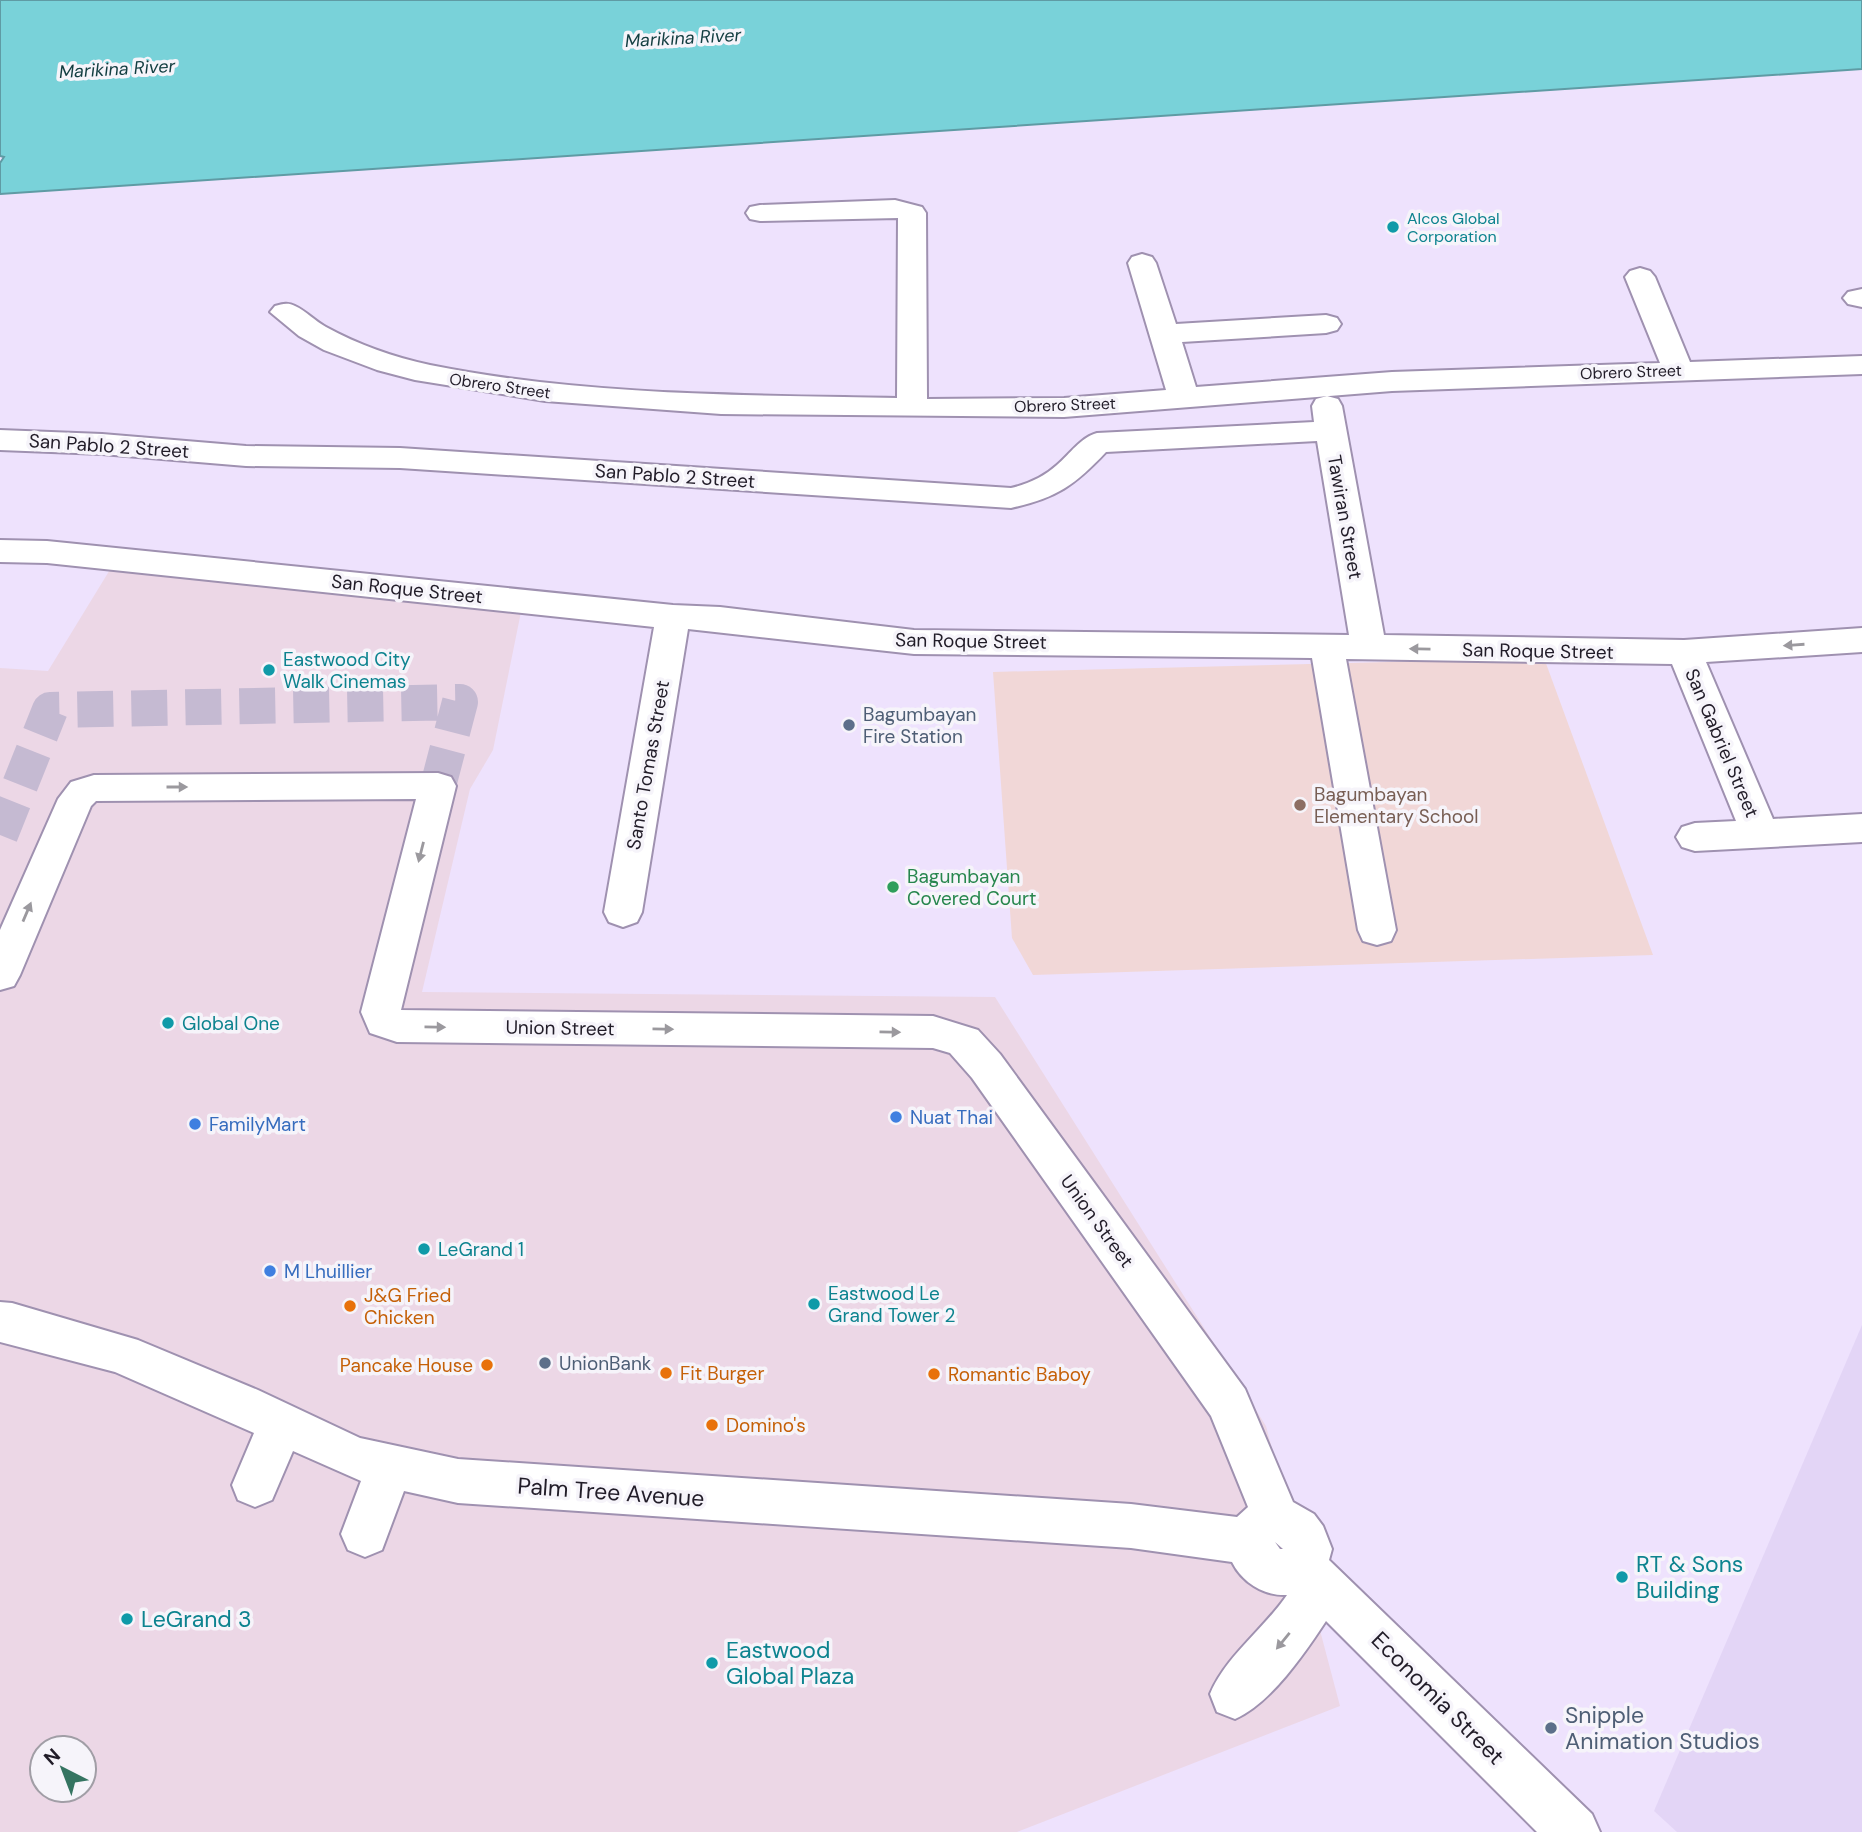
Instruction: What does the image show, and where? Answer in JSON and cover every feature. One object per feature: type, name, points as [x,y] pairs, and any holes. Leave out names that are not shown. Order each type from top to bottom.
[{"type":"street","points":[[760,213],[895,208],[912,213],[912,408]]},
{"type":"street","points":[[1142,263],[1184,397]]},
{"type":"street","points":[[1640,277],[1679,370]]},
{"type":"street","name":"Obrero Street","points":[[285,312],[312,334],[368,359],[434,376],[562,395],[699,406],[1090,406],[1324,385],[1862,365]]},
{"type":"street","points":[[1166,334],[1326,324]]},
{"type":"street","name":"Tawiran Street","points":[[1324,385],[1369,649]]},
{"type":"street","name":"San Pablo 2 Street","points":[[0,440],[102,444],[246,456],[414,459],[1011,498],[1049,488],[1066,476],[1097,443],[1330,431]]},
{"type":"street","name":"San Roque Street","points":[[0,551],[47,552],[674,617],[720,619],[914,642],[1684,652],[1862,640]]},
{"type":"street","name":"Santo Tomas Street","points":[[624,912],[674,617]]},
{"type":"street","points":[[1327,647],[1377,930]]},
{"type":"street","name":"San Gabriel Street","points":[[1684,652],[1760,833]]},
{"type":"street","name":"Union Street","points":[[0,975],[76,799],[83,791],[94,788],[438,786],[381,1012],[384,1022],[397,1026],[933,1032],[964,1041],[986,1066],[1229,1404],[1263,1529]]},
{"type":"street","name":"San Gabriel Street","points":[[1695,837],[1862,828]]},
{"type":"street","name":"Palm Tree Avenue","points":[[0,1322],[12,1322],[122,1354],[355,1458],[458,1482],[1117,1525],[1263,1529]]},
{"type":"street","points":[[256,1485],[281,1424]]},
{"type":"street","points":[[365,1534],[390,1466]]},
{"type":"street","points":[[1235,1694],[1278,1647],[1311,1575],[1274,1572],[1260,1565],[1252,1554],[1263,1529]]},
{"type":"street","name":"Economia Street","points":[[1311,1575],[1574,1832]]},
{"type":"shaded area","points":[[111,568],[522,607],[493,750],[470,789],[422,992],[995,997],[1266,1426],[1340,1706],[1017,1832],[0,1832],[0,668],[48,671]]},
{"type":"shaded area","name":"Bagumbayan Elementary School","points":[[1544,658],[1653,955],[1033,975],[1012,938],[993,672]]},
{"type":"shaded area","points":[[1862,1325],[1862,1832],[1677,1832],[1654,1811]]},
{"type":"water","name":"Marikina River","points":[[0,0],[1862,0],[1862,69],[0,194],[0,163],[4,157],[0,156]]},
{"type":"tunnel","points":[[0,835],[50,710],[460,702],[438,786]]},
{"type":"place","name":"Alcos Global Corporation","points":[[1393,227]]},
{"type":"place","name":"Eastwood City Walk Cinemas","points":[[269,670]]},
{"type":"place","name":"Bagumbayan Fire Station","points":[[849,725]]},
{"type":"place","name":"Bagumbayan Elementary School","points":[[1300,805]]},
{"type":"place","name":"Bagumbayan Covered Court","points":[[893,887]]},
{"type":"place","name":"Global One","points":[[168,1023]]},
{"type":"place","name":"Nuat Thai","points":[[896,1117]]},
{"type":"place","name":"FamilyMart","points":[[195,1124]]},
{"type":"place","name":"LeGrand 1","points":[[424,1249]]},
{"type":"place","name":"M Lhuillier","points":[[270,1271]]},
{"type":"place","name":"Eastwood Le Grand Tower 2","points":[[814,1304]]},
{"type":"place","name":"J&G Fried Chicken","points":[[350,1306]]},
{"type":"place","name":"UnionBank","points":[[545,1363]]},
{"type":"place","name":"Pancake House","points":[[487,1365]]},
{"type":"place","name":"Fit Burger","points":[[666,1373]]},
{"type":"place","name":"Romantic Baboy","points":[[934,1374]]},
{"type":"place","name":"Domino's","points":[[712,1425]]},
{"type":"place","name":"RT & Sons Building","points":[[1622,1577]]},
{"type":"place","name":"LeGrand 3","points":[[127,1619]]},
{"type":"place","name":"Eastwood Global Plaza","points":[[712,1663]]},
{"type":"place","name":"Snipple Animation Studios","points":[[1551,1728]]}]
